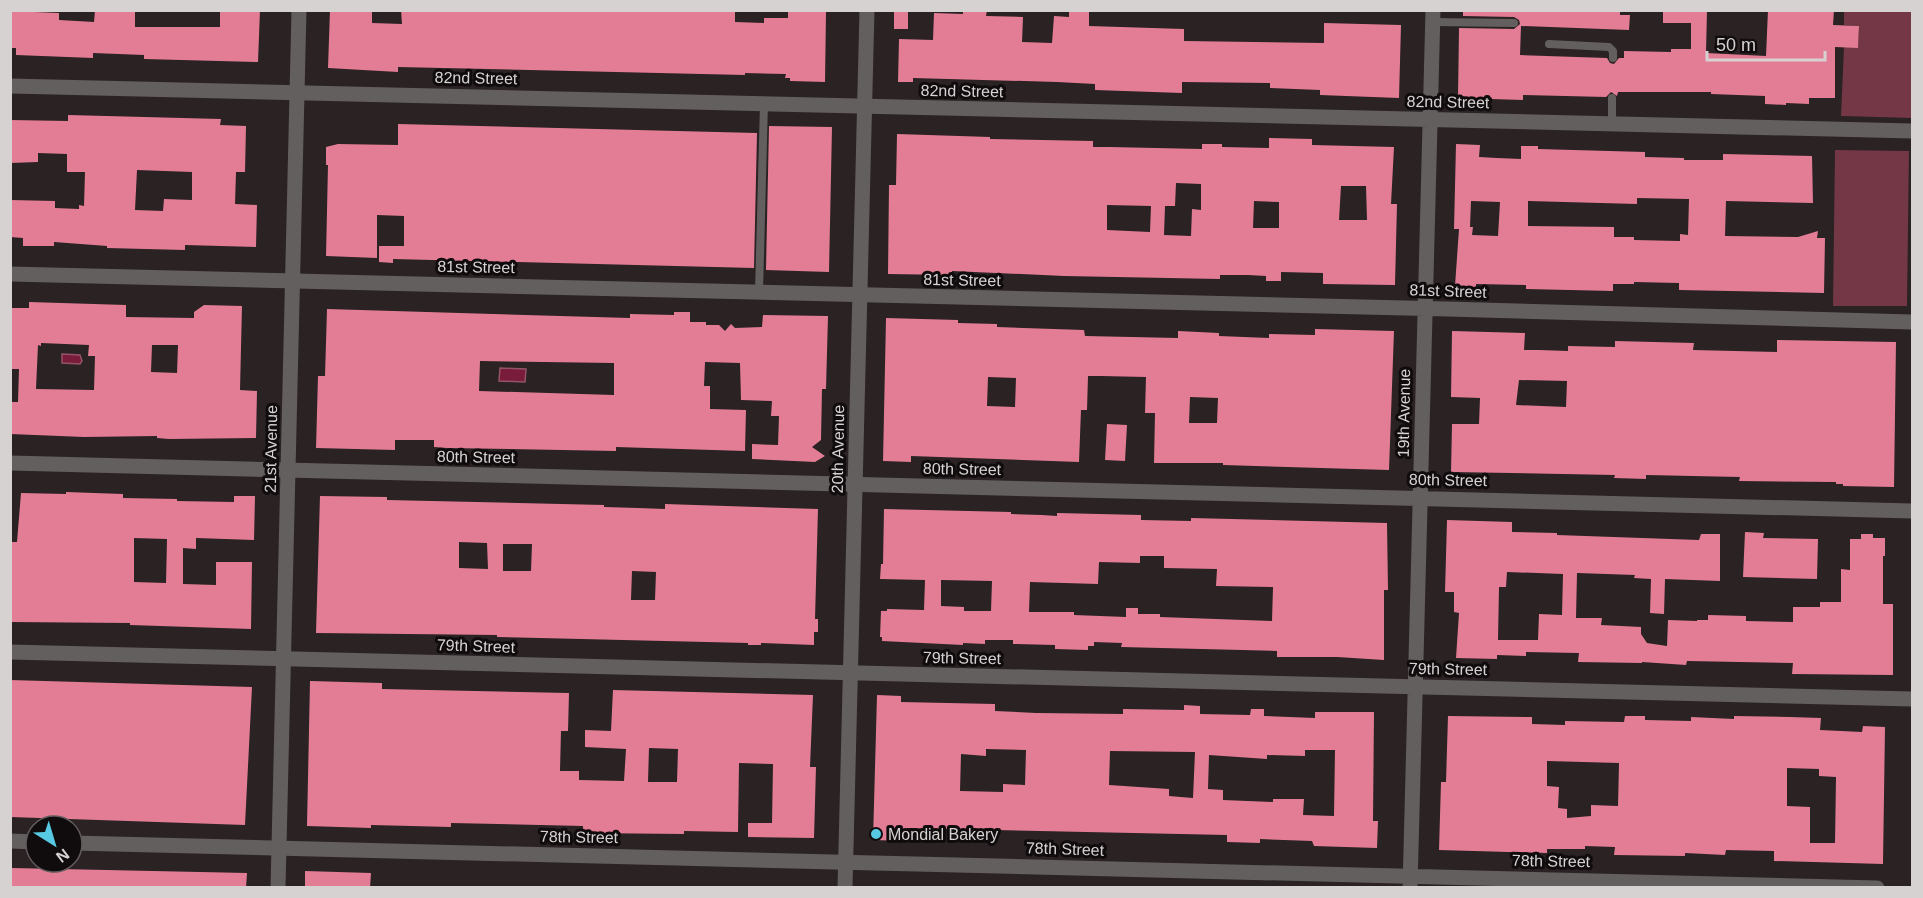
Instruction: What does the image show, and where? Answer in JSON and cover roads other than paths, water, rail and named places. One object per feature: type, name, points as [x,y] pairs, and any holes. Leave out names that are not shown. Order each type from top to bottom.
[{"type":"street","name":"21st Avenue","points":[[278,888],[299,10]]},
{"type":"street","name":"20th Avenue","points":[[845,888],[867,10]]},
{"type":"street","name":"19th Avenue","points":[[1410,882],[1433,16]]},
{"type":"street","name":"82nd Street","points":[[10,86],[1912,131]]},
{"type":"street","name":"81st Street","points":[[10,274],[1912,322]]},
{"type":"street","name":"80th Street","points":[[10,463],[1912,511]]},
{"type":"street","name":"79th Street","points":[[10,652],[1912,699]]},
{"type":"street","name":"78th Street","points":[[84,843],[846,861],[1410,882],[1877,888]]},
{"type":"lane","points":[[1433,16],[1514,23]]},
{"type":"lane","points":[[1550,44],[1609,47],[1613,51],[1613,58]]},
{"type":"lane","points":[[1612,98],[1612,124]]},
{"type":"lane","points":[[759,292],[764,103]]},
{"type":"place","name":"Mondial Bakery","points":[[876,834]]}]
